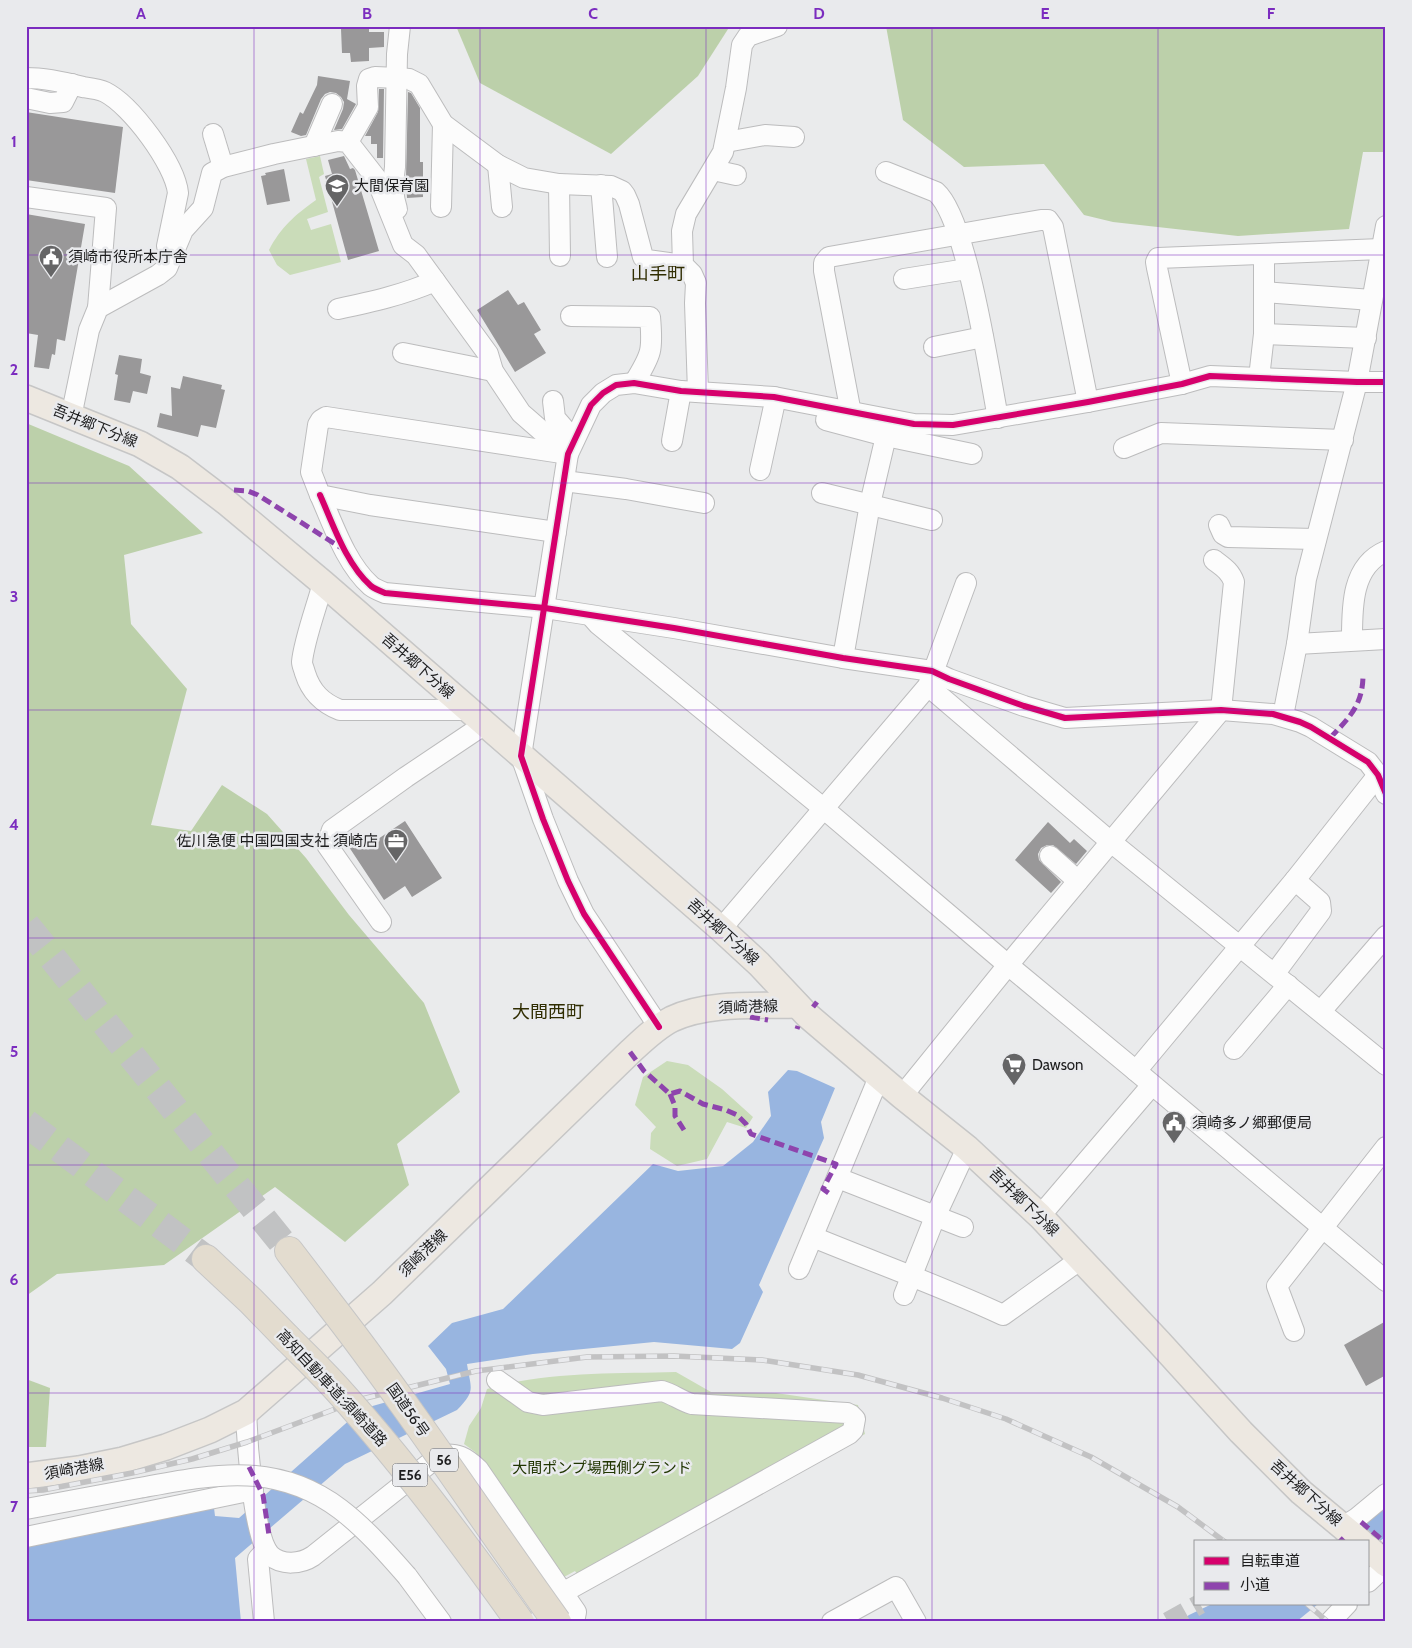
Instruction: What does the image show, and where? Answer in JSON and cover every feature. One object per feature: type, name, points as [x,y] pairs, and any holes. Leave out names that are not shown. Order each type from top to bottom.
[{"type":"highway","name":"国道56号","points":[[288,1251],[370,1356],[412,1414],[573,1619]]},
{"type":"highway","name":"高知自動車道;須崎道路","points":[[206,1259],[251,1301],[337,1389],[395,1456],[466,1547],[520,1622]]},
{"type":"main road","name":"吾井郷下分線","points":[[26,398],[140,444],[180,467],[226,502],[323,583],[721,929],[759,964],[797,1005],[879,1077],[966,1148],[1040,1216],[1173,1356],[1242,1432],[1301,1492],[1351,1533]]},
{"type":"main road","name":"須崎港線","points":[[26,1476],[78,1469],[166,1447],[210,1430],[246,1412],[382,1293],[630,1052],[659,1027],[687,1013],[706,1009],[797,1005]]},
{"type":"street","points":[[400,26],[397,54],[398,78],[393,182],[394,202],[410,243],[416,255],[488,354],[492,371],[520,413],[571,447]]},
{"type":"street","points":[[683,265],[682,231],[686,214],[723,152],[736,88],[742,46],[748,36],[777,26]]},
{"type":"street","points":[[348,142],[368,107],[367,86],[369,79],[375,77],[409,79],[420,84],[443,124],[498,165],[524,178],[559,184],[601,185],[617,188],[625,194],[642,257],[646,260],[683,265],[692,274],[696,283],[690,391],[672,442]]},
{"type":"street","points":[[26,78],[48,78],[103,91],[119,101],[162,154],[178,184],[178,193],[158,275]]},
{"type":"street","points":[[26,98],[50,103],[63,102],[72,84]]},
{"type":"street","points":[[314,146],[332,104]]},
{"type":"street","points":[[441,207],[443,124]]},
{"type":"street","points":[[213,134],[223,167]]},
{"type":"street","points":[[726,142],[765,134],[794,137]]},
{"type":"street","points":[[98,308],[158,275],[167,268],[183,230],[203,208],[212,173],[223,167],[338,141],[348,142],[376,178],[403,245],[416,255]]},
{"type":"street","points":[[498,165],[502,207]]},
{"type":"street","points":[[713,170],[736,175]]},
{"type":"street","points":[[886,172],[936,192],[941,197],[958,233],[983,337],[998,418]]},
{"type":"street","points":[[559,184],[560,256]]},
{"type":"street","points":[[601,185],[607,257]]},
{"type":"street","points":[[26,196],[106,208],[98,308],[89,330],[71,417]]},
{"type":"street","points":[[851,413],[824,271],[824,263],[829,257],[1041,220],[1048,220],[1053,227],[1088,402]]},
{"type":"street","points":[[1283,716],[1306,579],[1357,382],[1386,226]]},
{"type":"street","points":[[1182,384],[1157,268],[1156,262],[1158,258],[1381,249]]},
{"type":"street","points":[[1259,378],[1264,334],[1264,255]]},
{"type":"street","points":[[904,279],[968,269]]},
{"type":"street","points":[[338,309],[413,291],[435,281]]},
{"type":"street","points":[[1264,292],[1372,300]]},
{"type":"street","points":[[571,316],[650,317],[652,343],[648,360],[634,383]]},
{"type":"street","points":[[1264,334],[1366,338]]},
{"type":"street","points":[[934,347],[983,337]]},
{"type":"street","points":[[403,353],[492,371]]},
{"type":"street","points":[[659,1027],[576,899],[543,819],[522,756],[564,481],[571,447],[591,405],[603,394],[616,385],[634,383],[924,425],[954,424],[998,418],[1216,376],[1386,382]]},
{"type":"street","points":[[553,401],[555,418],[571,447]]},
{"type":"street","points":[[774,402],[886,436],[972,454]]},
{"type":"street","points":[[760,470],[774,402]]},
{"type":"street","points":[[571,447],[326,417],[321,420],[318,426],[311,472],[345,550],[372,587],[385,593],[545,608],[674,628],[843,658],[996,696],[1065,718],[1221,710],[1265,712],[1300,722],[1368,762],[1378,775],[1386,794]]},
{"type":"street","points":[[1124,448],[1161,433],[1342,440]]},
{"type":"street","points":[[843,658],[870,504],[886,436]]},
{"type":"street","points":[[564,481],[626,489],[704,503]]},
{"type":"street","points":[[822,493],[932,520]]},
{"type":"street","points":[[320,495],[370,505],[556,532]]},
{"type":"street","points":[[1219,525],[1223,534],[1228,536],[1316,539]]},
{"type":"street","points":[[1352,640],[1352,605],[1356,588],[1361,575],[1372,559],[1386,551]]},
{"type":"street","points":[[902,1096],[1008,965],[1221,710],[1234,582],[1231,574],[1214,560]]},
{"type":"street","points":[[323,583],[302,663],[307,680],[315,695],[327,705],[340,710],[477,717]]},
{"type":"street","points":[[721,929],[930,679],[966,583]]},
{"type":"street","points":[[591,616],[598,624],[823,808],[1386,1281]]},
{"type":"street","points":[[1296,644],[1386,639]]},
{"type":"street","points":[[930,679],[1112,842],[1386,1065]]},
{"type":"street","points":[[382,922],[327,845],[332,830],[406,777],[477,717]]},
{"type":"street","points":[[1136,1071],[1295,880],[1378,775]]},
{"type":"street","points":[[1050,856],[1078,881]]},
{"type":"street","points":[[1234,1049],[1282,979],[1320,912],[1320,902],[1295,880]]},
{"type":"street","points":[[1321,1011],[1386,936]]},
{"type":"street","points":[[799,1269],[879,1077]]},
{"type":"street","points":[[1040,1216],[1152,1085]]},
{"type":"street","points":[[1294,1331],[1277,1286],[1386,1147]]},
{"type":"street","points":[[907,1286],[966,1148]]},
{"type":"street","points":[[838,1178],[963,1227]]},
{"type":"street","points":[[813,1236],[907,1286],[950,1291],[1003,1315],[1081,1259]]},
{"type":"street","points":[[498,1380],[528,1402],[543,1405],[662,1391],[683,1402],[692,1404],[846,1413],[852,1415],[855,1419],[853,1430],[849,1434],[564,1592]]},
{"type":"street","points":[[246,1412],[247,1442],[254,1495],[265,1545],[270,1554],[279,1560],[287,1562],[305,1561],[440,1455],[454,1454],[469,1460],[478,1469],[564,1592],[573,1619]]},
{"type":"street","points":[[26,1510],[200,1477],[232,1474],[273,1478],[296,1484],[339,1508],[360,1526],[407,1576],[440,1622]]},
{"type":"street","points":[[1351,1533],[1356,1518],[1386,1494]]},
{"type":"street","points":[[26,1537],[254,1495]]},
{"type":"street","points":[[264,1622],[258,1559],[265,1545]]},
{"type":"street","points":[[1370,1578],[1380,1559]]},
{"type":"street","points":[[832,1622],[896,1587],[916,1622]]},
{"type":"street","points":[[1330,1622],[1345,1606]]},
{"type":"green space","points":[[456,26],[730,26],[698,76],[611,154],[480,83]]},
{"type":"green space","points":[[886,26],[1386,26],[1386,152],[1363,152],[1349,229],[1238,236],[1113,222],[1084,215],[1044,164],[964,167],[903,120]]},
{"type":"green space","points":[[320,156],[324,174],[319,177],[328,212],[307,219],[311,230],[331,224],[341,262],[290,275],[277,265],[269,250],[289,222],[316,200],[306,159]]},
{"type":"green space","points":[[26,423],[129,466],[203,533],[124,555],[131,624],[187,689],[151,825],[191,831],[222,785],[267,814],[306,858],[349,915],[424,1003],[460,1092],[397,1144],[409,1185],[345,1242],[275,1187],[164,1265],[57,1274],[26,1296]]},
{"type":"green space","points":[[667,1061],[688,1065],[722,1089],[753,1117],[746,1128],[727,1122],[707,1159],[677,1166],[650,1149],[651,1133],[656,1127],[635,1105],[643,1077]]},
{"type":"green space","name":"大間ポンプ場西側グランド","points":[[676,1372],[711,1392],[776,1393],[858,1405],[865,1434],[700,1519],[586,1587],[575,1571],[564,1577],[475,1452],[464,1444],[469,1426],[481,1408],[487,1389],[510,1383],[557,1376]]},
{"type":"green space","points":[[26,1379],[50,1388],[46,1447],[26,1447]]},
{"type":"water","points":[[788,1070],[797,1071],[835,1088],[821,1122],[824,1138],[759,1285],[763,1292],[740,1343],[732,1349],[654,1342],[533,1354],[467,1364],[471,1385],[470,1394],[457,1410],[345,1464],[235,1558],[241,1622],[26,1622],[26,1547],[214,1508],[215,1516],[239,1518],[362,1409],[450,1384],[446,1369],[428,1346],[452,1323],[503,1309],[653,1164],[678,1171],[723,1166],[753,1142],[771,1116],[768,1092]]},
{"type":"water","points":[[1208,1606],[1316,1606],[1296,1622],[1179,1622]]},
{"type":"building","points":[[369,28],[369,32],[384,32],[384,47],[369,48],[369,61],[351,62],[350,53],[342,53],[341,29]]},
{"type":"building","points":[[318,76],[350,81],[347,99],[356,104],[342,129],[334,130],[344,102],[336,93],[330,92],[325,94],[321,99],[306,135],[301,136],[291,132],[300,112],[303,114],[317,85]]},
{"type":"building","points":[[379,89],[384,89],[383,158],[377,158],[377,144],[371,144],[371,136],[365,136],[378,112]]},
{"type":"building","points":[[408,92],[411,93],[420,108],[420,162],[423,162],[423,197],[407,198]]},
{"type":"building","points":[[26,112],[123,127],[115,193],[26,180]]},
{"type":"building","points":[[344,156],[350,169],[353,168],[355,170],[379,251],[348,260],[325,176],[332,174],[328,160]]},
{"type":"building","points":[[284,169],[290,201],[267,205],[261,176],[266,175],[265,173]]},
{"type":"building","name":"須崎市役所本庁舎","points":[[26,214],[85,224],[65,341],[57,339],[55,355],[52,354],[49,369],[34,367],[38,335],[26,333]]},
{"type":"building","points":[[508,290],[518,305],[524,302],[541,330],[534,334],[546,353],[515,372],[477,310]]},
{"type":"building","points":[[119,355],[142,359],[140,373],[151,376],[147,394],[133,391],[130,403],[114,400],[118,375],[115,374]]},
{"type":"building","points":[[183,376],[222,385],[221,389],[225,390],[216,428],[201,425],[198,437],[157,427],[160,413],[172,416],[171,387],[180,389]]},
{"type":"building","name":"佐川急便 中国四国支社 須崎店","points":[[405,821],[442,878],[412,897],[405,886],[384,900],[349,847],[370,834],[375,841]]},
{"type":"building","points":[[1048,822],[1070,843],[1074,839],[1087,851],[1076,864],[1053,845],[1041,848],[1038,854],[1039,860],[1061,882],[1051,893],[1015,860]]},
{"type":"building","points":[[1386,1321],[1386,1375],[1366,1386],[1344,1345]]},
{"type":"waterway","points":[[1358,1540],[1386,1518]]},
{"type":"tunnel","points":[[26,925],[289,1251]]},
{"type":"tunnel","points":[[26,1123],[206,1259]]},
{"type":"tunnel","points":[[1168,1622],[1196,1606]]},
{"type":"railway","points":[[26,1491],[43,1490],[132,1473],[192,1459],[247,1442],[362,1399],[476,1371],[587,1357],[674,1356],[762,1360],[858,1375],[942,1398],[1006,1419],[1091,1457],[1178,1507],[1222,1540]]},
{"type":"railway","points":[[1309,1606],[1328,1622]]},
{"type":"marked path","points":[[234,490],[248,491],[258,495],[343,549]]},
{"type":"marked path","points":[[1330,738],[1349,717],[1358,703],[1361,695],[1363,675]]},
{"type":"marked path","points":[[813,1007],[817,1002]]},
{"type":"marked path","points":[[750,1017],[768,1020]]},
{"type":"marked path","points":[[630,1052],[644,1071],[670,1094],[680,1091],[703,1104],[726,1110],[737,1115],[746,1124],[751,1134],[836,1164],[823,1189],[830,1194]]},
{"type":"marked path","points":[[670,1094],[675,1106],[675,1116],[684,1130]]},
{"type":"marked path","points":[[249,1467],[263,1495],[269,1535]]},
{"type":"marked path","points":[[1361,1522],[1386,1543]]},
{"type":"cycle path","points":[[659,1027],[584,914],[568,881],[543,819],[521,756],[568,454],[591,405],[603,393],[616,385],[634,383],[681,391],[774,397],[914,424],[953,425],[1088,402],[1182,384],[1210,376],[1386,382]]},
{"type":"cycle path","points":[[320,495],[341,543],[354,567],[371,586],[385,593],[545,608],[932,671],[1024,706],[1065,718],[1221,710],[1273,714],[1311,727],[1368,762],[1378,775],[1386,794]]},
{"type":"place","name":"大間保育園","points":[[337,207]]},
{"type":"place","name":"須崎市役所本庁舎","points":[[51,278]]},
{"type":"place","name":"佐川急便 中国四国支社 須崎店","points":[[396,862]]},
{"type":"place","name":"Dawson","points":[[1014,1086]]},
{"type":"place","name":"須崎多ノ郷郵便局","points":[[1174,1144]]},
{"type":"district","name":"山手町","points":[[658,274]]},
{"type":"district","name":"大間西町","points":[[548,1012]]}]
